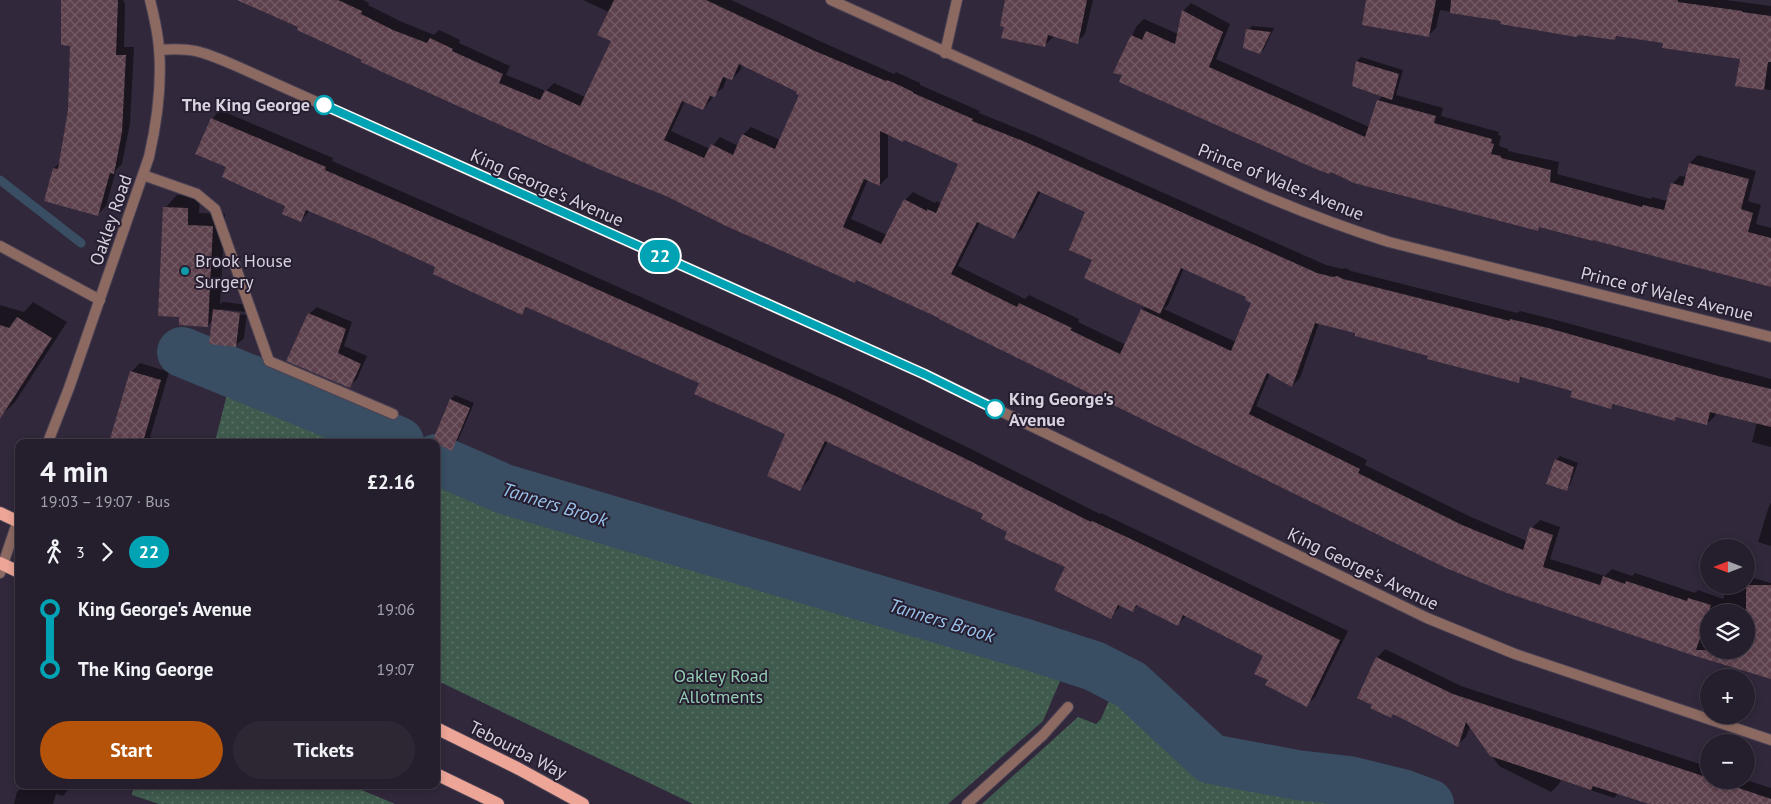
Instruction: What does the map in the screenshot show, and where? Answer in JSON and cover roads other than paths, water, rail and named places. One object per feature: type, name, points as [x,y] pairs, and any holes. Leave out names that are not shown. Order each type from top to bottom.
[{"type":"main road","points":[[0,513],[15,519]]},
{"type":"main road","points":[[1,567],[15,571]]},
{"type":"main road","name":"Tebourba Way","points":[[440,730],[519,769],[583,804]]},
{"type":"main road","points":[[440,776],[498,804]]},
{"type":"street","name":"Oakley Road","points":[[49,439],[100,300],[143,175],[156,129],[159,101],[159,50],[150,0]]},
{"type":"street","name":"Prince of Wales Avenue","points":[[831,0],[1284,204],[1349,229],[1389,242],[1771,337]]},
{"type":"street","points":[[945,52],[957,0]]},
{"type":"street","name":"King George's Avenue","points":[[159,50],[188,48],[234,64],[924,374],[1427,618],[1515,654],[1771,740]]},
{"type":"street","points":[[143,175],[197,194],[215,209],[269,360],[393,414]]},
{"type":"street","points":[[0,246],[100,300]]},
{"type":"street","points":[[1,567],[15,528]]},
{"type":"street","points":[[968,804],[1043,735],[1068,707]]},
{"type":"waterway","name":"Tanners Brook","points":[[0,180],[81,243]]},
{"type":"waterway","name":"Tanners Brook","points":[[182,352],[392,439]]},
{"type":"waterway","name":"Tanners Brook","points":[[440,461],[504,489],[1094,666],[1131,685],[1211,759],[1297,775],[1349,781],[1402,794],[1429,804]]},
{"type":"place","name":"The King George","points":[[324,105]]},
{"type":"place","name":"Brook House Surgery","points":[[185,271]]},
{"type":"place","name":"King George's Avenue","points":[[995,409]]},
{"type":"park label","name":"Oakley Road Allotments","points":[[721,686]]}]
